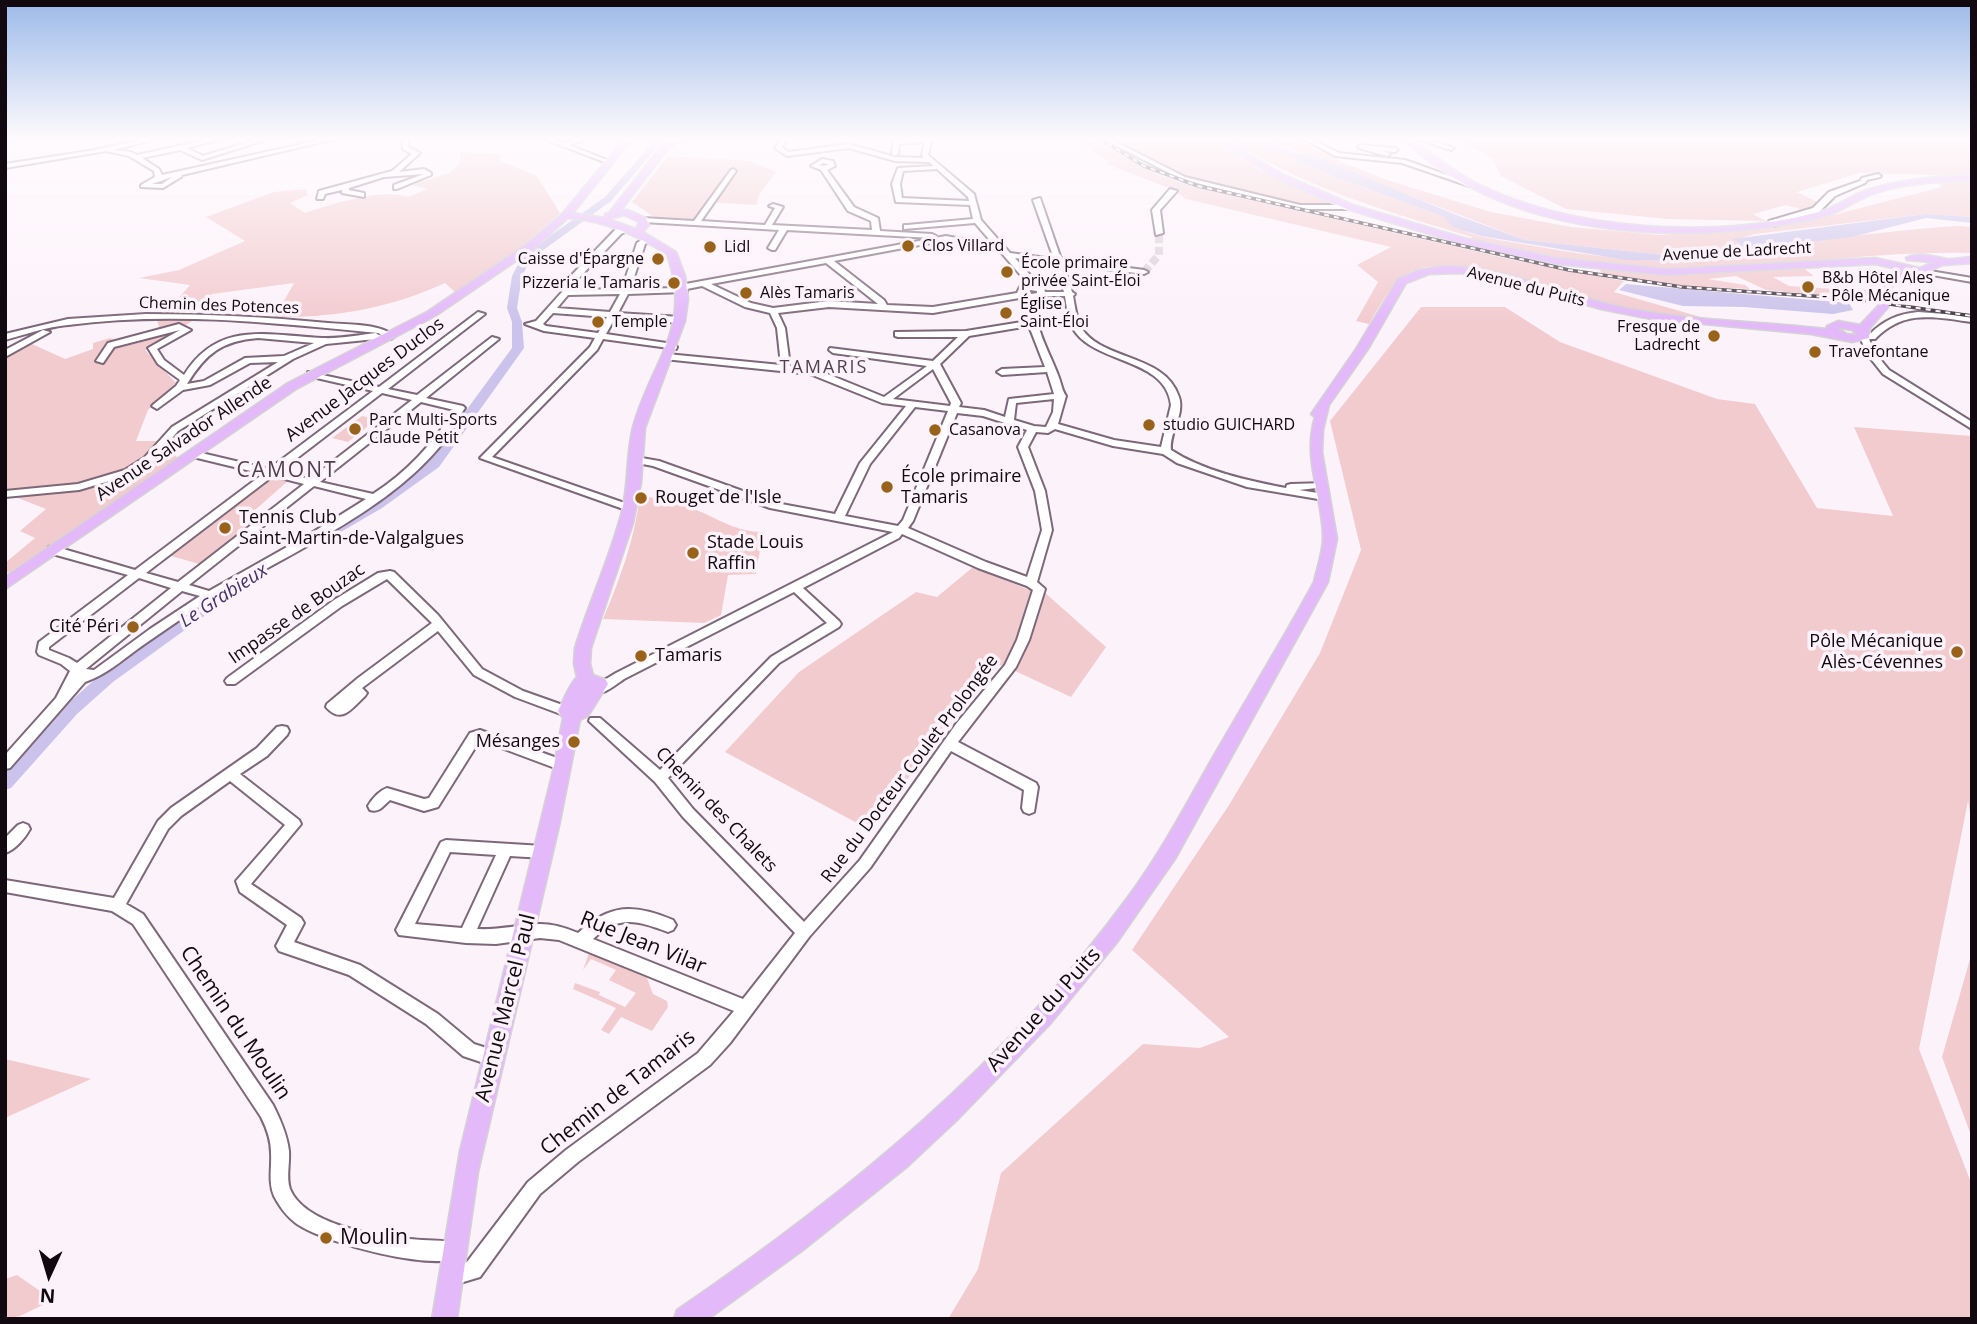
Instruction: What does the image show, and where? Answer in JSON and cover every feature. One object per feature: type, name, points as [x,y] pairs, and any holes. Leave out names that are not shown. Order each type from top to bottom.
[{"type":"main road","name":"Avenue Salvador Allende","points":[[5,584],[311,374],[391,336],[472,288],[570,215],[581,200]]},
{"type":"main road","points":[[610,216],[623,200]]},
{"type":"main road","name":"Avenue de Ladrecht","points":[[1333,200],[1462,242],[1589,266],[1696,272],[1840,262],[1898,266]]},
{"type":"main road","points":[[1513,200],[1560,216],[1658,230],[1688,231],[1727,231],[1775,224],[1829,212],[1851,200]]},
{"type":"main road","points":[[570,215],[610,216],[671,252],[684,289],[680,320],[670,352],[639,426],[629,508],[584,644],[581,668],[592,683]]},
{"type":"main road","points":[[610,216],[634,229]]},
{"type":"main road","points":[[1864,335],[1864,327],[1883,302],[1886,285],[1898,266],[1911,258],[1972,259]]},
{"type":"main road","points":[[1911,258],[1926,270]]},
{"type":"main road","points":[[1898,266],[1926,270],[1941,262],[1972,259]]},
{"type":"main road","name":"Avenue du Puits","points":[[686,1319],[782,1251],[901,1156],[1045,1014],[1085,968],[1152,878],[1180,835],[1321,582],[1330,550],[1319,491],[1316,441],[1324,406],[1402,281],[1432,271],[1476,272],[1612,308],[1667,318],[1839,333]]},
{"type":"main road","points":[[1839,333],[1849,325],[1872,318]]},
{"type":"main road","points":[[1849,325],[1864,335]]},
{"type":"main road","points":[[1839,333],[1864,335]]},
{"type":"main road","name":"Avenue Marcel Paul","points":[[448,1304],[452,1251],[493,1058],[575,712],[577,687],[592,683]]},
{"type":"street","points":[[697,222],[713,200]]},
{"type":"street","points":[[844,200],[850,209],[875,220],[877,230]]},
{"type":"street","points":[[899,200],[973,203]]},
{"type":"street","points":[[972,200],[977,221],[1028,278],[1032,293],[1032,323],[1061,396],[1059,414],[1048,430],[1033,429],[952,409],[885,401],[819,373],[670,352],[534,324],[566,293],[571,281],[634,229],[662,220],[877,230],[1000,248]]},
{"type":"street","points":[[1037,200],[1071,294],[1074,322],[1084,337],[1105,351],[1157,375],[1171,390],[1176,409],[1166,451]]},
{"type":"street","points":[[1159,233],[1156,210],[1165,200]]},
{"type":"street","points":[[1271,200],[1300,207],[1350,207]]},
{"type":"street","points":[[1775,224],[1773,221],[1782,217],[1816,210],[1826,200]]},
{"type":"street","points":[[768,226],[779,207],[773,206]]},
{"type":"street","points":[[877,230],[977,221]]},
{"type":"street","points":[[772,248],[785,227]]},
{"type":"street","points":[[629,508],[485,458],[594,348],[625,292],[641,243],[634,229]]},
{"type":"street","points":[[566,293],[684,289],[702,283],[825,259],[946,238]]},
{"type":"street","points":[[1007,255],[1144,272]]},
{"type":"street","points":[[825,259],[865,288],[884,307]]},
{"type":"street","points":[[1926,270],[1972,280]]},
{"type":"street","points":[[702,283],[748,305],[773,311],[829,304],[933,310],[1032,293],[1071,294]]},
{"type":"street","points":[[551,310],[680,320]]},
{"type":"street","points":[[773,311],[781,328],[786,369]]},
{"type":"street","name":"Avenue Jacques Duclos","points":[[85,668],[43,652],[43,645],[134,573],[481,314]]},
{"type":"street","points":[[1864,335],[1872,337],[1895,319],[1915,314],[1972,318]]},
{"type":"street","name":"Chemin des Potences","points":[[5,337],[65,323],[129,317],[219,317],[357,328],[391,336]]},
{"type":"street","points":[[5,354],[65,323]]},
{"type":"street","points":[[898,334],[966,334],[1032,323]]},
{"type":"street","points":[[100,361],[111,345],[179,327],[187,330],[152,348],[153,353],[182,383],[207,383],[252,359],[289,359]]},
{"type":"street","points":[[1839,333],[1871,355],[1886,372],[1938,402],[1972,426]]},
{"type":"street","points":[[885,401],[935,364],[966,334]]},
{"type":"street","points":[[157,406],[182,383],[207,349],[237,336],[266,335],[325,341],[391,336]]},
{"type":"street","points":[[1864,335],[1871,355]]},
{"type":"street","points":[[5,764],[85,668],[180,586],[495,339]]},
{"type":"street","points":[[5,494],[79,487],[130,472],[148,460],[175,429],[289,359],[325,341]]},
{"type":"street","points":[[832,350],[935,364]]},
{"type":"street","points":[[592,683],[620,676],[902,530],[940,444],[956,400],[935,364]]},
{"type":"street","points":[[1002,372],[1050,369]]},
{"type":"street","points":[[85,668],[98,673],[210,595],[374,498],[414,470],[460,408],[311,374]]},
{"type":"street","points":[[1009,421],[1012,401],[1061,396]]},
{"type":"street","points":[[839,519],[865,463],[912,405]]},
{"type":"street","points":[[1053,425],[1141,449],[1166,451],[1181,461],[1239,482],[1279,489],[1319,491]]},
{"type":"street","points":[[636,460],[655,463],[774,506],[902,530],[1031,583],[1047,530],[1040,491],[1023,447],[1033,429]]},
{"type":"street","points":[[192,454],[374,498]]},
{"type":"street","points":[[52,550],[210,595]]},
{"type":"street","name":"Impasse de Bouzac","points":[[231,681],[338,603],[382,576],[390,575],[439,624]]},
{"type":"street","name":"Rue du Docteur Coulet Prolongée","points":[[804,932],[865,864],[950,744],[1010,667],[1019,649],[1039,589],[1031,583]]},
{"type":"street","points":[[660,778],[775,660],[835,624],[794,586]]},
{"type":"street","points":[[352,690],[439,624],[478,672],[528,698],[575,712]]},
{"type":"street","name":"Chemin des Chalets","points":[[575,712],[595,721],[660,778],[688,813],[804,932]]},
{"type":"street","points":[[117,906],[163,825],[262,752],[282,731]]},
{"type":"street","points":[[375,806],[387,794],[424,805],[433,803],[475,737],[480,735],[563,766]]},
{"type":"street","points":[[950,744],[1031,787],[1029,808]]},
{"type":"street","points":[[228,776],[233,776],[294,824],[243,881],[245,888],[296,923],[284,946],[354,970],[432,1019],[469,1050],[493,1058]]},
{"type":"street","points":[[5,847],[23,829]]},
{"type":"street","points":[[524,934],[466,936],[404,930],[446,846],[543,852]]},
{"type":"street","points":[[466,936],[506,850]]},
{"type":"street","name":"Chemin du Moulin","points":[[5,886],[117,906],[138,919],[267,1111],[278,1132],[281,1190],[288,1205],[320,1225],[376,1245],[417,1251],[452,1251]]},
{"type":"street","points":[[582,940],[607,922],[632,912],[668,925]]},
{"type":"street","name":"Rue Jean Vilar","points":[[524,934],[550,932],[582,940],[744,1007]]},
{"type":"street","name":"Chemin de Tamaris","points":[[448,1304],[534,1188],[572,1156],[704,1059],[724,1037],[744,1007],[804,932]]},
{"type":"shaded area","points":[[253,200],[297,200],[290,203],[305,213],[343,202],[552,200],[560,213],[507,260],[457,294],[445,283],[404,299],[362,310],[319,316],[275,317],[294,283],[212,294],[207,302],[165,314],[190,285],[139,278],[179,270],[245,241],[206,217]]},
{"type":"shaded area","points":[[634,200],[758,200],[756,205],[709,202],[693,221],[654,217],[632,202]]},
{"type":"shaded area","points":[[1189,200],[1250,200],[1518,261],[1624,281],[1614,292],[1711,320],[1623,308],[1461,267],[1442,266],[1426,267],[1403,276],[1369,324],[1356,321],[1378,282],[1357,265],[1391,247]]},
{"type":"shaded area","points":[[1277,200],[1326,200],[1336,204],[1333,207],[1299,205]]},
{"type":"shaded area","points":[[1356,200],[1398,200],[1444,217],[1470,233],[1491,239],[1617,258],[1665,261],[1731,259],[1755,256],[1791,245],[1877,233],[1959,226],[1972,227],[1972,253],[1897,254],[1710,268],[1622,267],[1472,242],[1472,237]]},
{"type":"shaded area","points":[[1398,200],[1420,200],[1525,240],[1663,255],[1716,254],[1741,243],[1732,239],[1925,214],[1972,217],[1972,223],[1926,218],[1852,237],[1792,244],[1759,256],[1671,261],[1626,260],[1481,236],[1453,227],[1444,217]]},
{"type":"shaded area","points":[[1421,200],[1451,200],[1491,212],[1571,227],[1661,235],[1766,228],[1892,200],[1972,200],[1972,217],[1925,214],[1755,234],[1734,240],[1742,242],[1716,254],[1663,255],[1525,240]]},
{"type":"shaded area","points":[[1548,200],[1813,200],[1817,202],[1807,211],[1786,205],[1753,214],[1766,221],[1668,219],[1566,209]]},
{"type":"shaded area","points":[[1600,268],[1688,274],[1803,268],[1814,276],[1773,277],[1789,286],[1851,290],[1848,287],[1874,291],[1873,300],[1766,290],[1736,276],[1708,279],[1745,285],[1750,289],[1686,286],[1601,275]]},
{"type":"shaded area","points":[[1626,284],[1849,303],[1853,310],[1833,314],[1744,307],[1683,306],[1619,290]]},
{"type":"shaded area","points":[[1421,307],[1505,307],[1560,342],[1717,399],[1755,404],[1817,508],[1893,516],[1854,427],[1972,436],[1972,825],[1968,801],[1919,1049],[1972,1185],[1972,1319],[948,1319],[978,1269],[1001,1173],[1143,1044],[1200,1048],[1229,1037],[1132,950],[1229,805],[1320,653],[1361,550],[1330,421]]},
{"type":"shaded area","points":[[199,317],[145,350],[176,383],[148,410],[136,441],[160,441],[178,458],[10,572],[5,572],[5,563],[35,538],[20,531],[46,509],[5,493],[5,357],[30,343],[65,359],[93,349],[93,343],[110,338],[129,345],[161,333],[157,320],[137,320]]},
{"type":"shaded area","name":"Parc Multi-Sports Claude Petit","points":[[362,416],[377,419],[348,442],[332,438]]},
{"type":"shaded area","name":"Tennis Club Saint-Martin-de-Valgalgues","points":[[270,477],[289,480],[254,511],[266,516],[203,565],[164,554]]},
{"type":"shaded area","name":"Stade Louis Raffin","points":[[640,495],[694,509],[736,527],[763,532],[756,574],[728,575],[721,615],[704,623],[603,619],[626,558]]},
{"type":"shaded area","points":[[973,567],[1034,592],[1019,641],[1005,666],[992,664],[870,830],[725,752],[799,672],[916,592],[937,597]]},
{"type":"shaded area","points":[[1043,591],[1106,647],[1071,697],[1015,671]]},
{"type":"shaded area","points":[[1972,952],[1972,1138],[1942,1057]]},
{"type":"shaded area","points":[[589,953],[647,978],[653,994],[667,1001],[668,1007],[652,1031],[621,1017],[609,1034],[601,1030],[616,1008],[573,989],[575,983],[600,992],[599,995],[625,1007],[636,993],[609,980],[616,970],[591,959],[583,970]]},
{"type":"shaded area","points":[[5,1059],[91,1079],[5,1118]]},
{"type":"shaded area","points":[[17,1275],[53,1300],[20,1316],[5,1319],[5,1279]]},
{"type":"waterway","name":"Le Grabieux","points":[[329,533],[377,505],[434,464],[518,348],[517,322],[512,308],[517,276],[527,257],[607,200]]},
{"type":"waterway","name":"Le Grabieux","points":[[5,783],[71,710],[107,678],[242,582]]},
{"type":"tunnel","points":[[1144,272],[1159,255],[1159,233]]},
{"type":"railway","points":[[1259,200],[1569,270],[1682,287],[1855,299],[1972,316]]},
{"type":"place","name":"Clos Villard","points":[[908,246]]},
{"type":"place","name":"Lidl","points":[[710,247]]},
{"type":"place","name":"Caisse d'Épargne","points":[[658,259]]},
{"type":"place","name":"École primaire privée Saint-Éloi","points":[[1007,272]]},
{"type":"place","name":"Pizzeria le Tamaris","points":[[674,283]]},
{"type":"place","name":"B&b Hôtel Ales - Pôle Mécanique","points":[[1808,287]]},
{"type":"place","name":"Alès Tamaris","points":[[746,293]]},
{"type":"place","name":"Église Saint-Éloi","points":[[1006,313]]},
{"type":"place","name":"Temple","points":[[598,322]]},
{"type":"place","name":"Fresque de Ladrecht","points":[[1714,336]]},
{"type":"place","name":"Travefontane","points":[[1815,352]]},
{"type":"place","name":"studio GUICHARD","points":[[1149,425]]},
{"type":"place","name":"Parc Multi-Sports Claude Petit","points":[[355,429]]},
{"type":"place","name":"Casanova","points":[[935,430]]},
{"type":"place","name":"École primaire Tamaris","points":[[887,487]]},
{"type":"place","name":"Rouget de l'Isle","points":[[641,498]]},
{"type":"place","name":"Tennis Club Saint-Martin-de-Valgalgues","points":[[225,528]]},
{"type":"place","name":"Stade Louis Raffin","points":[[693,553]]},
{"type":"place","name":"Cité Péri","points":[[133,627]]},
{"type":"place","name":"Pôle Mécanique Alès-Cévennes","points":[[1957,652]]},
{"type":"place","name":"Tamaris","points":[[641,656]]},
{"type":"place","name":"Mésanges","points":[[574,742]]},
{"type":"place","name":"Moulin","points":[[326,1238]]},
{"type":"district","name":"TAMARIS","points":[[824,368]]},
{"type":"district","name":"CAMONT","points":[[287,471]]}]
